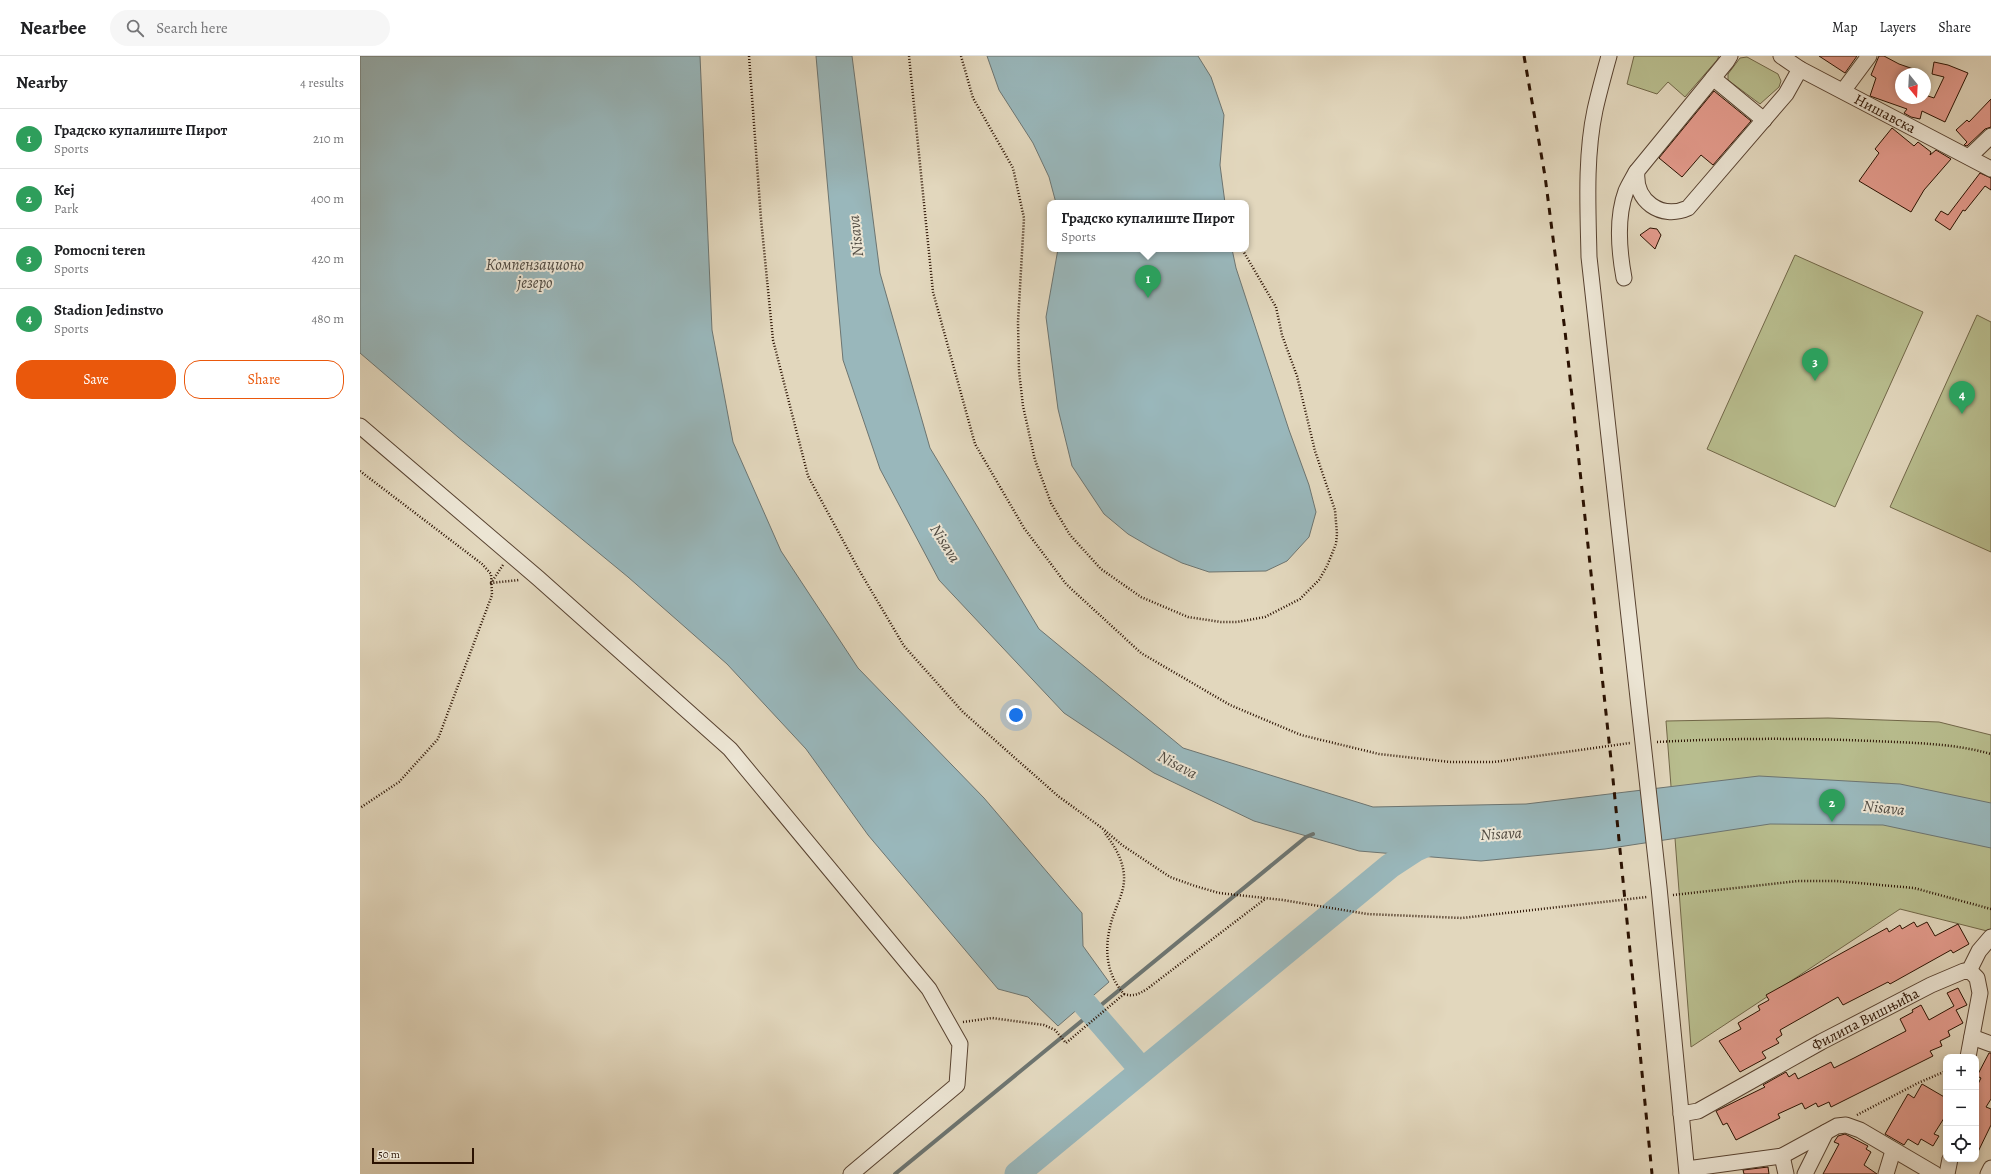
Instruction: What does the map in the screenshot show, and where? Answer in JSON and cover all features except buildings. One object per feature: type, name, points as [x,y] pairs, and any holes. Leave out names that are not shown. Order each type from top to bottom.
[{"type":"street","points":[[1609,56],[1595,110],[1590,149],[1588,198],[1589,257],[1660,892],[1687,1172],[1782,1156],[1842,1125],[1860,1130],[1893,1151],[1935,1174]]},
{"type":"street","points":[[1624,278],[1620,254],[1620,225],[1626,192],[1637,171],[1730,56]]},
{"type":"street","name":"Нишавска","points":[[1781,56],[1800,69],[1969,156],[1991,169]]},
{"type":"street","points":[[1843,91],[1869,56]]},
{"type":"street","points":[[1637,171],[1636,179],[1640,193],[1650,205],[1665,212],[1681,211],[1688,208],[1786,94],[1800,69]]},
{"type":"street","points":[[1713,78],[1764,120]]},
{"type":"street","points":[[1969,156],[1991,136]]},
{"type":"street","points":[[360,426],[538,578],[730,749],[928,989],[960,1044],[957,1085],[851,1174]]},
{"type":"street","points":[[1969,1054],[1980,993],[1979,981],[1974,974],[1969,972],[1979,951],[1991,937]]},
{"type":"street","name":"Филипа Вишњића","points":[[1682,1114],[1698,1111],[1821,1042],[1931,985],[1957,973],[1969,972]]},
{"type":"street","points":[[1972,1037],[1991,1044]]},
{"type":"street","points":[[1805,1174],[1826,1132]]},
{"type":"street","points":[[1886,1174],[1893,1151]]},
{"type":"street","points":[[1782,1156],[1786,1174]]},
{"type":"street","points":[[1947,1174],[1949,1162]]},
{"type":"street","points":[[1988,1174],[1991,1168]]},
{"type":"path","points":[[749,56],[761,219],[773,340],[808,476],[859,570],[904,646],[963,712],[1058,796],[1102,828],[1122,846],[1170,877],[1219,893],[1367,914],[1462,918],[1537,911],[1625,899],[1660,892],[1798,881],[1836,881],[1914,888],[1991,909]]},
{"type":"path","points":[[909,56],[933,292],[975,444],[1024,528],[1066,584],[1142,653],[1230,705],[1301,735],[1379,754],[1450,762],[1494,762],[1609,745],[1735,738],[1808,738],[1935,744],[1991,754]]},
{"type":"path","points":[[961,56],[973,98],[1012,168],[1024,218],[1018,322],[1019,371],[1023,406],[1034,460],[1051,504],[1070,535],[1101,570],[1141,597],[1188,617],[1221,622],[1237,622],[1265,617],[1300,599],[1319,580],[1327,566],[1336,544],[1337,534],[1335,510],[1315,451],[1297,376],[1282,335],[1276,307],[1244,252]]},
{"type":"path","points":[[360,470],[482,564],[491,574],[492,583],[492,595],[438,739],[399,782],[360,808]]},
{"type":"path","points":[[492,583],[510,555]]},
{"type":"path","points":[[492,583],[538,578]]},
{"type":"path","points":[[1102,828],[1117,850],[1124,876],[1121,896],[1111,923],[1107,954],[1109,971],[1115,984],[1124,994],[1130,996],[1147,990],[1265,899]]},
{"type":"path","points":[[949,1026],[992,1018],[1044,1025],[1055,1030],[1066,1043],[1124,994]]},
{"type":"path","points":[[1842,1125],[1866,1108],[1943,1072]]},
{"type":"green space","points":[[1634,56],[1719,56],[1685,97],[1668,82],[1657,94],[1627,84]]},
{"type":"green space","points":[[1747,57],[1778,74],[1781,81],[1779,87],[1760,104],[1728,80],[1728,74],[1740,58]]},
{"type":"green space","points":[[1795,255],[1923,312],[1835,507],[1707,449]]},
{"type":"green space","points":[[1977,315],[1991,322],[1991,552],[1890,507]]},
{"type":"green space","points":[[1828,718],[1939,722],[1991,735],[1991,932],[1900,909],[1691,1047],[1666,721]]},
{"type":"water","name":"Компензационо језеро","points":[[360,56],[700,56],[712,330],[733,442],[781,551],[858,668],[984,798],[1082,913],[1083,946],[1109,982],[1058,1026],[1028,997],[998,989],[868,835],[806,749],[727,664],[628,577],[458,437],[360,353]]},
{"type":"water","name":"Nisava","points":[[816,56],[852,56],[880,273],[930,448],[1039,629],[1183,748],[1373,807],[1526,804],[1759,776],[1900,784],[1991,803],[1991,848],[1883,825],[1770,824],[1605,849],[1481,861],[1359,851],[1254,821],[1154,773],[1064,713],[939,580],[880,469],[843,360]]},
{"type":"water","points":[[987,56],[1198,56],[1211,77],[1224,115],[1220,165],[1225,200],[1055,200],[1049,177],[1033,143],[999,90]]},
{"type":"water","points":[[1057,252],[1233,252],[1236,268],[1289,430],[1309,485],[1316,512],[1309,537],[1287,561],[1266,571],[1209,572],[1182,563],[1152,548],[1128,534],[1104,514],[1072,466],[1058,409],[1046,317]]},
{"type":"waterway","points":[[895,1174],[1306,837],[1313,834]]},
{"type":"waterway","points":[[1017,1174],[1390,866],[1416,849],[1436,840]]},
{"type":"waterway","points":[[1084,1003],[1142,1070]]},
{"type":"railway","points":[[1524,56],[1545,176],[1565,331],[1612,769],[1652,1174]]},
{"type":"place","name":"Градско купалиште Пирот","points":[[1148,298]]},
{"type":"place","name":"Pomocni teren","points":[[1815,381]]},
{"type":"place","name":"Stadion Jedinstvo","points":[[1962,414]]},
{"type":"place","name":"Кеј","points":[[1832,822]]}]
